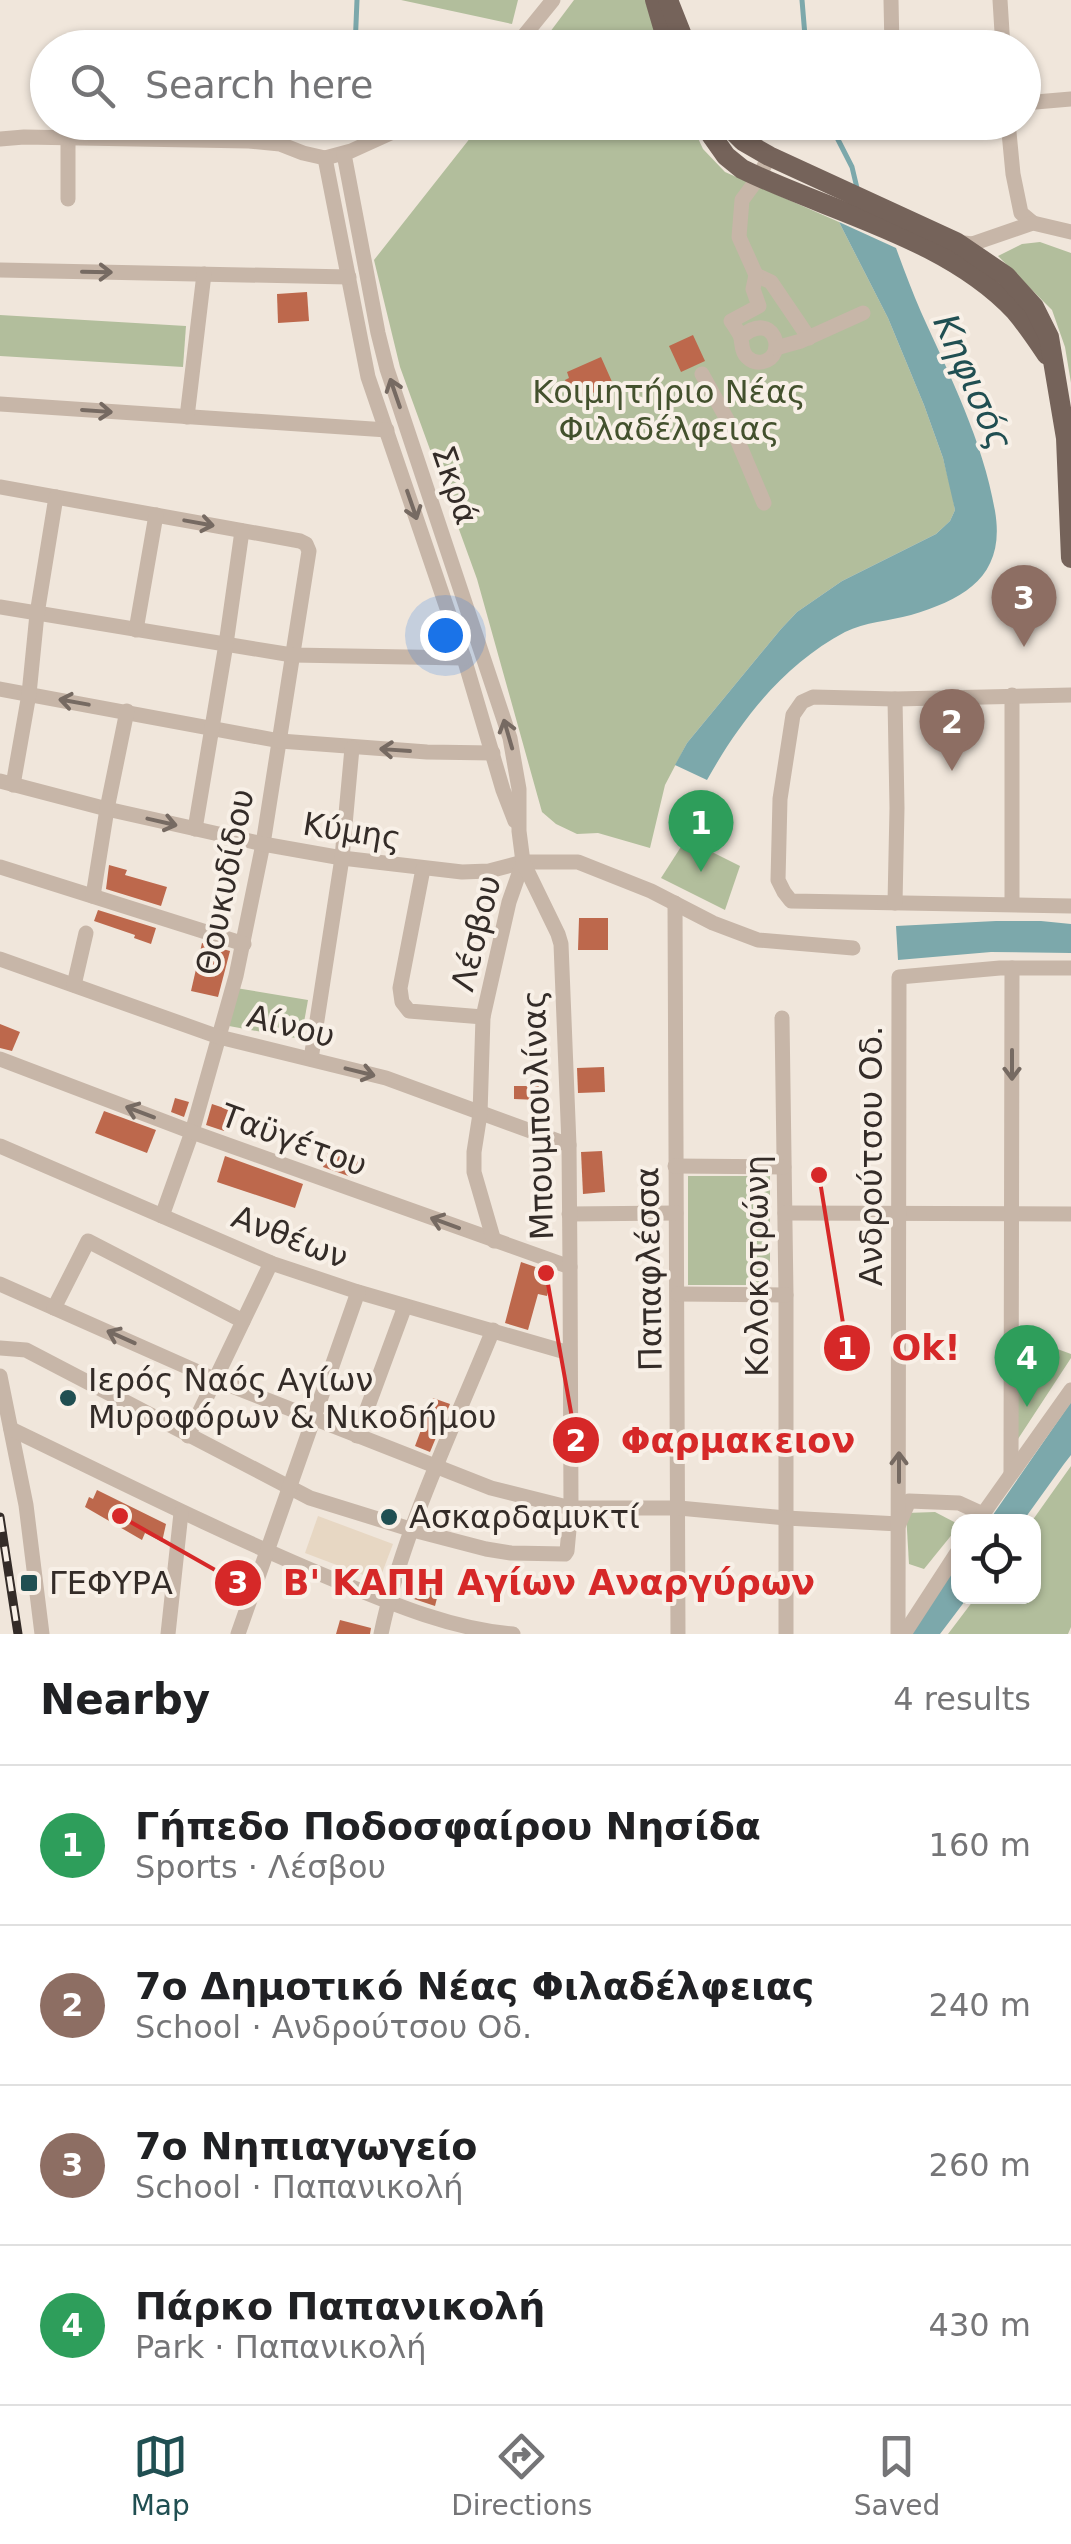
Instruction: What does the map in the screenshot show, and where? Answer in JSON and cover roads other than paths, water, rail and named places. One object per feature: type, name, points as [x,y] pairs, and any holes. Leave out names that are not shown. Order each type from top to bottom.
[{"type":"main road","points":[[655,0],[664,30]]},
{"type":"main road","points":[[668,0],[680,30]]},
{"type":"main road","points":[[715,140],[726,156],[759,177],[831,196],[920,235],[956,242],[1006,276],[1034,306],[1049,336],[1069,431],[1071,558]]},
{"type":"main road","points":[[742,140],[831,196]]},
{"type":"main road","points":[[920,235],[1000,297],[1026,324],[1054,365]]},
{"type":"street","points":[[529,30],[553,0]]},
{"type":"street","points":[[891,0],[892,30]]},
{"type":"street","points":[[1000,0],[1002,30]]},
{"type":"street","points":[[1041,101],[1071,99]]},
{"type":"street","points":[[0,138],[30,138]]},
{"type":"street","points":[[68,140],[68,199]]},
{"type":"street","points":[[189,140],[280,144],[325,158],[376,140]]},
{"type":"street","points":[[1010,140],[1021,213],[1034,223],[1071,232]]},
{"type":"street","name":"Σκρά","points":[[344,154],[387,369],[510,738],[519,789],[518,830],[523,862]]},
{"type":"street","points":[[741,337],[750,329],[772,332],[776,348],[772,357],[763,362],[752,361],[745,355],[741,337],[731,321],[759,306],[753,290],[756,276],[739,236],[742,200],[769,156]]},
{"type":"street","name":"Σκρά","points":[[325,158],[368,376],[518,830]]},
{"type":"street","points":[[956,242],[972,244],[1034,223]]},
{"type":"street","points":[[0,270],[349,277]]},
{"type":"street","points":[[186,417],[204,274]]},
{"type":"street","points":[[756,276],[771,282],[809,338]]},
{"type":"street","points":[[776,348],[809,338],[863,313]]},
{"type":"street","points":[[702,374],[734,432],[764,503]]},
{"type":"street","points":[[0,404],[387,430]]},
{"type":"street","points":[[0,487],[242,531],[195,829]]},
{"type":"street","points":[[7,783],[29,694],[56,497]]},
{"type":"street","points":[[136,630],[156,515]]},
{"type":"street","name":"Θουκυδίδου","points":[[162,1216],[192,1132],[244,944],[308,551],[300,541],[242,531]]},
{"type":"street","points":[[0,608],[292,655],[464,658]]},
{"type":"street","points":[[0,688],[280,741],[428,752],[493,752]]},
{"type":"street","points":[[1012,695],[1012,904]]},
{"type":"street","points":[[1071,695],[813,697],[802,702],[793,715],[780,799],[778,880],[791,901],[1071,906]]},
{"type":"street","points":[[894,903],[895,699]]},
{"type":"street","points":[[93,896],[127,712]]},
{"type":"street","points":[[311,1060],[342,858],[352,748]]},
{"type":"street","name":"Κύμης","points":[[7,783],[107,810],[342,858],[423,870],[489,871],[523,862]]},
{"type":"street","name":"Λέσβου","points":[[494,1241],[474,1172],[483,1017],[509,902],[523,862],[578,862],[758,940],[853,948]]},
{"type":"street","name":"Μπουμπουλίνας","points":[[413,1530],[499,1551],[565,1554],[569,1543],[569,1145],[560,938],[523,862]]},
{"type":"street","points":[[0,867],[244,944]]},
{"type":"street","points":[[423,870],[400,988],[402,1002],[410,1011],[483,1017]]},
{"type":"street","name":"Παπαφλέσσα","points":[[675,902],[678,1634]]},
{"type":"street","points":[[74,984],[86,933]]},
{"type":"street","name":"Αίνου","points":[[0,959],[219,1037],[386,1078],[569,1145]]},
{"type":"street","points":[[1011,1473],[1012,968],[1071,968]]},
{"type":"street","name":"Ανδρούτσου Οδ.","points":[[901,1634],[899,977],[1012,968]]},
{"type":"street","name":"Κολοκοτρώνη","points":[[782,1018],[786,1634]]},
{"type":"street","name":"Ταϋγέτου","points":[[0,1059],[570,1267]]},
{"type":"street","name":"Ανθέων","points":[[0,1146],[272,1263],[569,1353]]},
{"type":"street","points":[[675,1166],[784,1167]]},
{"type":"street","points":[[569,1214],[676,1213]]},
{"type":"street","points":[[785,1213],[1071,1214]]},
{"type":"street","points":[[54,1308],[88,1241],[243,1321]]},
{"type":"street","points":[[188,1436],[272,1263]]},
{"type":"street","points":[[0,1284],[313,1420],[491,1488],[571,1508],[679,1508],[898,1524],[909,1501],[959,1504],[974,1514]]},
{"type":"street","points":[[238,1634],[358,1292]]},
{"type":"street","points":[[678,1294],[786,1295]]},
{"type":"street","points":[[356,1436],[405,1306]]},
{"type":"street","points":[[381,1634],[413,1530],[493,1330]]},
{"type":"street","points":[[0,1348],[26,1350],[325,1504],[413,1530]]},
{"type":"street","points":[[0,1376],[28,1520],[42,1634]]},
{"type":"street","points":[[983,1514],[1071,1390]]},
{"type":"street","points":[[11,1429],[181,1513],[388,1602],[482,1632],[513,1634]]},
{"type":"street","points":[[168,1634],[181,1513]]},
{"type":"street","points":[[901,1634],[951,1561]]},
{"type":"water","points":[[839,222],[896,248],[982,459],[995,511],[994,552],[988,568],[965,592],[931,609],[845,632],[802,661],[749,716],[707,780],[675,765],[687,743],[781,629],[797,612],[842,581],[936,534],[955,510],[943,458],[924,405],[888,318]]},
{"type":"water","points":[[996,921],[1071,924],[1071,953],[991,952],[898,960],[896,926]]},
{"type":"water","points":[[1071,1402],[1071,1455],[1028,1514],[994,1514]]},
{"type":"water","points":[[951,1571],[951,1604],[963,1604],[940,1634],[906,1634]]},
{"type":"waterway","points":[[356,30],[357,0]]},
{"type":"waterway","name":"Κηφισός","points":[[802,0],[804,30]]},
{"type":"waterway","name":"Κηφισός","points":[[838,140],[852,167],[857,188]]},
{"type":"railway","points":[[0,1517],[18,1634]]},
{"type":"place","name":"7ο Νηπιαγωγείο","points":[[1024,647]]},
{"type":"place","name":"7ο Δημοτικό Νέας Φιλαδέλφειας","points":[[952,771]]},
{"type":"place","name":"Γήπεδο Ποδοσφαίρου Νησίδα","points":[[701,872]]},
{"type":"place","name":"Ok!","points":[[819,1175]]},
{"type":"place","name":"Φαρμακειον","points":[[546,1273]]},
{"type":"place","name":"Ιερός Ναός Αγίων Μυροφόρων & Νικοδήμου","points":[[68,1398]]},
{"type":"place","name":"Πάρκο Παπανικολή","points":[[1027,1407]]},
{"type":"place","name":"Β' ΚΑΠΗ Αγίων Αναργύρων","points":[[120,1516]]},
{"type":"place","name":"Ασκαρδαμυκτί","points":[[389,1517]]},
{"type":"place","name":"ΓΕΦΥΡΑ","points":[[29,1583]]},
{"type":"park label","name":"Κοιμητήριο Νέας Φιλαδέλφειας","points":[[669,410]]}]
